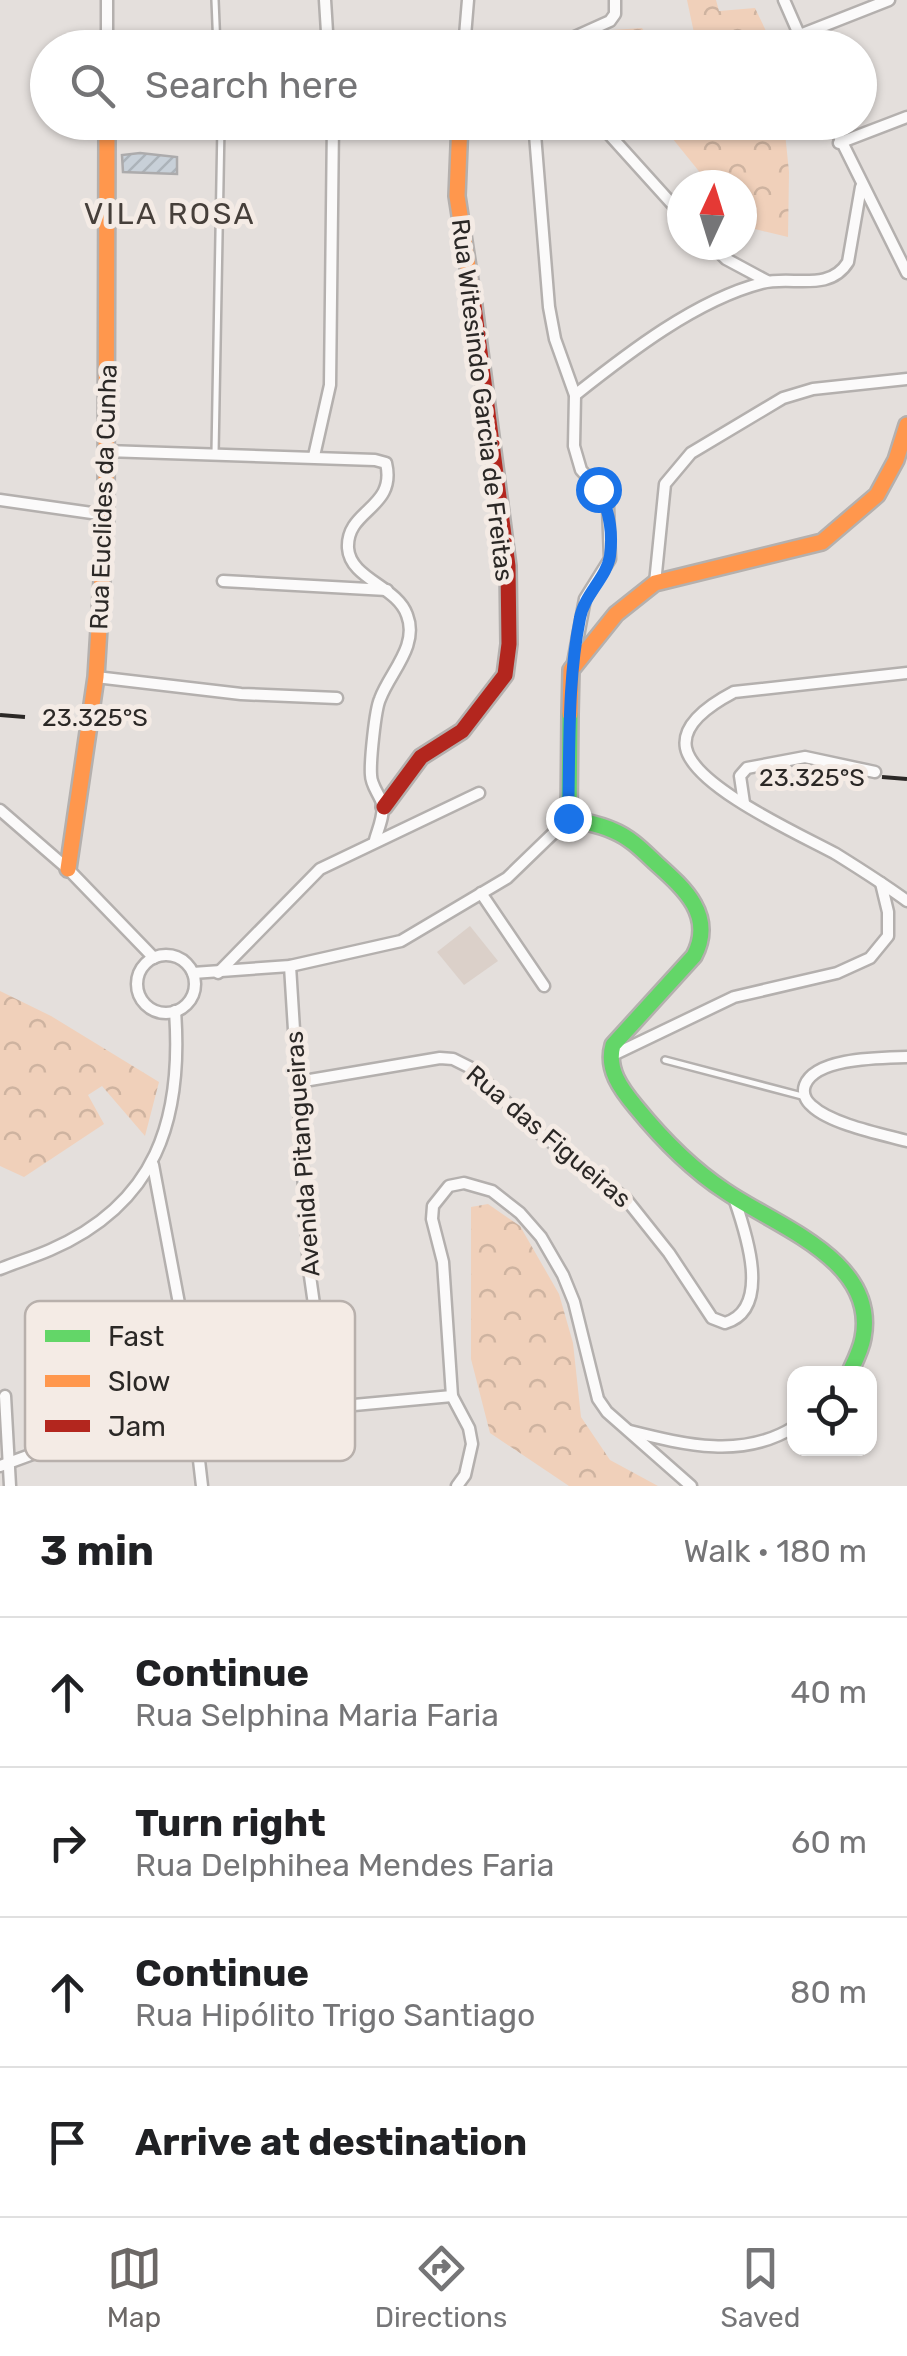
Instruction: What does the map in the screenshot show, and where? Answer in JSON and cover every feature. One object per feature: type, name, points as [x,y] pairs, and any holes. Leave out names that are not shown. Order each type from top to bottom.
[{"type":"street","points":[[107,0],[107,30]]},
{"type":"street","points":[[325,0],[327,30]]},
{"type":"street","points":[[466,30],[468,0]]},
{"type":"street","points":[[589,30],[610,20],[615,14],[616,0]]},
{"type":"street","points":[[784,0],[797,30]]},
{"type":"street","points":[[815,30],[889,0]]},
{"type":"street","points":[[877,129],[907,117]]},
{"type":"street","name":"Rua Euclides da Cunha","points":[[68,870],[96,677],[106,514],[107,140]]},
{"type":"street","points":[[314,456],[330,385],[333,140]]},
{"type":"street","name":"Rua Witesindo Garcia de Freitas","points":[[384,808],[421,757],[462,730],[480,708],[504,675],[509,644],[508,566],[457,196],[459,140]]},
{"type":"street","points":[[193,973],[290,966],[401,941],[507,878],[568,818],[571,670],[586,599],[610,559],[608,507],[581,470],[574,446],[575,395],[555,339],[549,307],[535,140]]},
{"type":"street","points":[[614,140],[667,198]]},
{"type":"street","points":[[839,140],[907,273]]},
{"type":"street","points":[[840,143],[848,140]]},
{"type":"street","points":[[575,395],[708,303],[768,281],[818,281],[842,272],[848,262],[862,187]]},
{"type":"street","points":[[730,260],[768,281]]},
{"type":"street","points":[[655,583],[665,484],[691,453],[782,398],[813,389],[907,379]]},
{"type":"street","points":[[571,670],[616,614],[655,583],[822,542],[877,496],[896,460],[907,425]]},
{"type":"street","points":[[106,452],[314,456],[386,464],[382,498],[350,531],[348,544],[349,555],[358,570],[402,603],[410,627],[408,644],[378,701],[370,778],[384,808],[375,840]]},
{"type":"street","points":[[0,500],[106,514]]},
{"type":"street","points":[[224,581],[389,590]]},
{"type":"street","points":[[907,672],[748,688],[715,702],[692,723],[686,748],[705,776],[744,804],[881,882],[907,901]]},
{"type":"street","points":[[96,677],[241,694],[337,698]]},
{"type":"street","points":[[744,804],[740,776],[747,768],[805,757],[875,772]]},
{"type":"street","points":[[217,974],[320,869],[479,793]]},
{"type":"street","points":[[0,810],[68,870],[154,958]]},
{"type":"street","points":[[568,818],[619,833],[682,885],[704,929],[696,954],[651,1006],[621,1032],[610,1056],[624,1091],[679,1156],[734,1198],[805,1237],[845,1270],[863,1308],[865,1329],[853,1366]]},
{"type":"street","points":[[610,1056],[734,996],[837,974],[870,958],[888,936],[888,912],[881,882]]},
{"type":"street","points":[[481,893],[544,986]]},
{"type":"street","points":[[154,958],[181,959],[193,973],[194,992],[184,1007],[156,1011],[141,999],[137,980],[146,963],[154,958]]},
{"type":"street","name":"Avenida Pitangueiras","points":[[290,966],[313,1301]]},
{"type":"street","points":[[0,1269],[52,1250],[91,1227],[124,1202],[152,1164],[172,1110],[178,1054],[175,1011]]},
{"type":"street","points":[[907,1057],[827,1067],[806,1082],[804,1096],[814,1109],[836,1120],[907,1141]]},
{"type":"street","name":"Rua das Figueiras","points":[[298,1082],[440,1058],[462,1062],[560,1152],[626,1199],[669,1253],[712,1318],[725,1323],[740,1314],[754,1276],[734,1198]]},
{"type":"street","points":[[152,1164],[178,1301]]},
{"type":"street","points":[[457,1486],[465,1475],[472,1444],[469,1428],[452,1396],[443,1262],[433,1230],[433,1206],[449,1186],[464,1182],[492,1191],[520,1213],[542,1238],[574,1302],[598,1398],[607,1412],[691,1486]]},
{"type":"street","points":[[6,1396],[4,1464],[10,1486]]},
{"type":"street","name":"Avenida Pitangueiras","points":[[355,1406],[452,1396]]},
{"type":"street","points":[[630,1431],[714,1447],[762,1442],[787,1431]]},
{"type":"street","points":[[199,1461],[202,1486]]},
{"type":"lane","points":[[215,0],[216,30]]},
{"type":"lane","points":[[215,454],[221,140]]},
{"type":"lane","points":[[665,1060],[804,1096]]},
{"type":"shaded area","points":[[470,926],[498,961],[464,985],[437,952]]},
{"type":"green space","points":[[687,0],[716,0],[719,11],[755,8],[766,30],[693,30]]},
{"type":"green space","points":[[674,140],[786,140],[788,237],[757,230],[757,170],[698,170]]},
{"type":"green space","points":[[0,991],[51,1016],[159,1082],[145,1136],[102,1086],[88,1095],[104,1124],[24,1177],[0,1166]]},
{"type":"green space","points":[[488,1204],[520,1226],[559,1294],[573,1343],[581,1417],[610,1460],[658,1486],[569,1486],[490,1433],[471,1359],[471,1207]]},
{"type":"building","points":[[122,155],[177,157],[177,174],[123,172]]},
{"type":"traffic: fast","points":[[570,714],[569,818],[609,829],[637,846],[687,894],[701,928],[694,956],[613,1045],[616,1078],[656,1130],[700,1173],[819,1248],[839,1266],[855,1287],[863,1311],[863,1338],[853,1366]]},
{"type":"traffic: slow","points":[[68,869],[96,677],[106,515],[107,140]]},
{"type":"traffic: slow","points":[[459,140],[457,196],[474,306]]},
{"type":"traffic: slow","points":[[570,714],[571,670],[616,614],[655,583],[822,542],[877,495],[896,460],[907,425]]},
{"type":"traffic: jam","points":[[384,807],[421,757],[462,731],[505,675],[509,644],[508,566],[474,306]]},
{"type":"district","name":"VILA ROSA","points":[[170,214]]},
{"type":"route","points":[[568,818],[571,670],[580,616],[610,559],[608,507],[598,489]]}]
